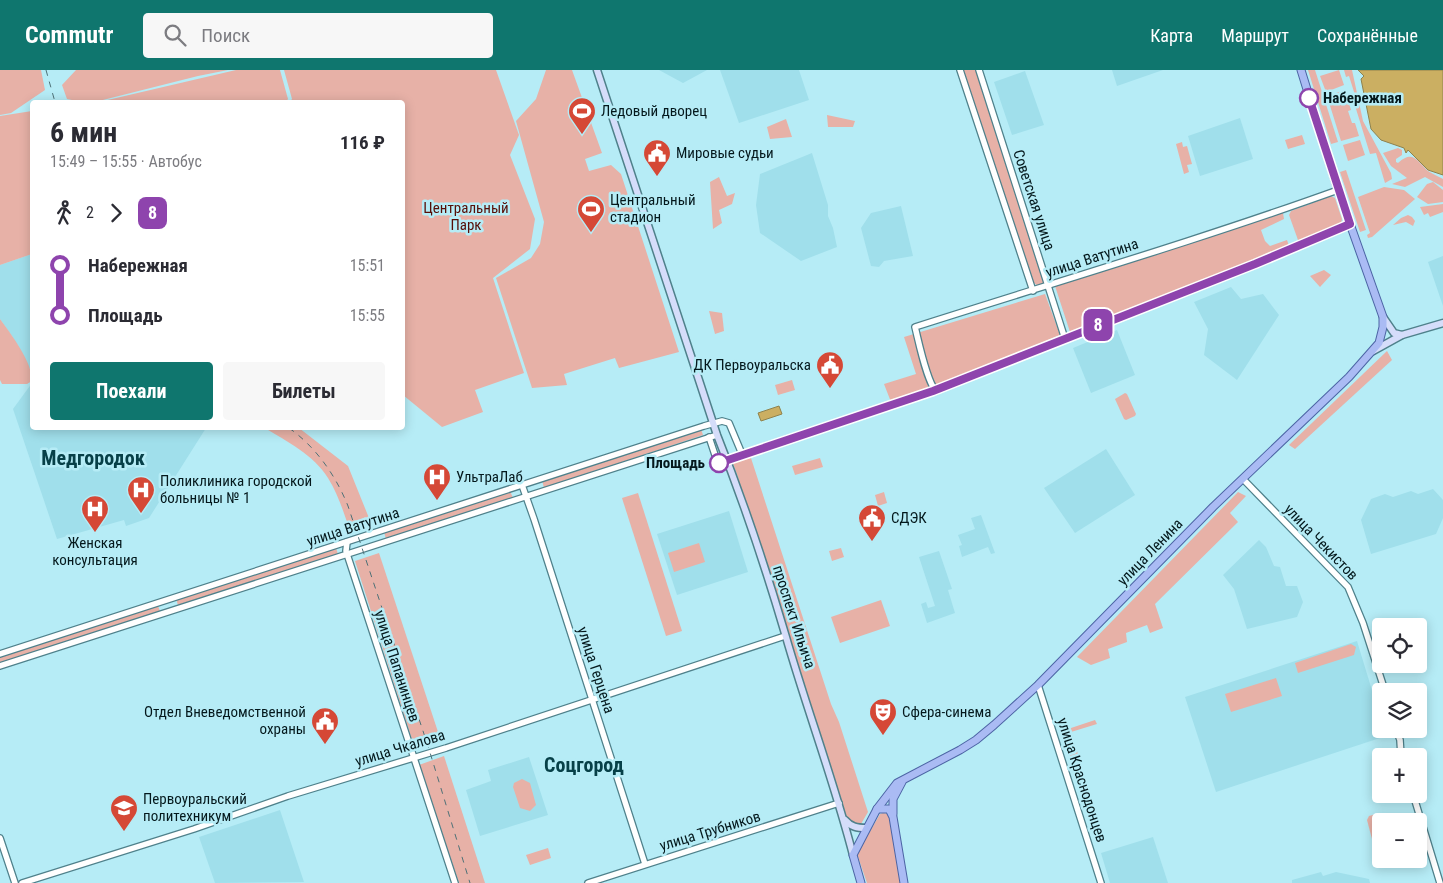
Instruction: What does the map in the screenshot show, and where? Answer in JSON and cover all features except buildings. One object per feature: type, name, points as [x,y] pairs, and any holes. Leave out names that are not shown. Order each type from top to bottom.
[{"type":"main road","name":"проспект Ильича","points":[[597,70],[785,636],[844,819],[861,883]]},
{"type":"main road","name":"улица Ленина","points":[[1301,70],[1338,190],[1383,317],[1394,333],[1402,335]]},
{"type":"main road","name":"улица Ленина","points":[[853,855],[877,809],[897,783],[976,740],[1038,685],[1213,507],[1349,377],[1379,343],[1382,335],[1383,317]]},
{"type":"main road","points":[[1372,351],[1402,335],[1443,323]]},
{"type":"main road","points":[[904,883],[892,804],[895,792],[906,777]]},
{"type":"main road","points":[[877,809],[888,809],[893,817]]},
{"type":"main road","points":[[844,819],[856,828],[866,828]]},
{"type":"street","name":"Советская улица","points":[[960,70],[1033,291]]},
{"type":"street","name":"Советская улица","points":[[979,70],[1065,339]]},
{"type":"street","name":"улица Ватутина","points":[[935,390],[925,364],[915,327],[1033,291],[1338,190]]},
{"type":"street","points":[[742,454],[729,423],[722,421],[714,424],[709,437],[719,463],[935,390],[1350,224]]},
{"type":"street","name":"улица Ватутина","points":[[0,654],[714,424]]},
{"type":"street","name":"улица Ватутина","points":[[0,666],[717,434]]},
{"type":"street","name":"улица Чекистов","points":[[1243,479],[1348,587],[1366,632],[1382,683]]},
{"type":"street","name":"улица Герцена","points":[[522,485],[646,864]]},
{"type":"street","name":"улица Папанинцев","points":[[347,542],[346,548],[455,883]]},
{"type":"street","name":"улица Чкалова","points":[[22,883],[194,829],[231,815],[376,768],[414,758],[785,636]]},
{"type":"street","name":"улица Краснодонцев","points":[[1038,685],[1101,883]]},
{"type":"street","name":"улица Трубников","points":[[588,883],[839,803]]},
{"type":"street","points":[[1416,803],[1440,883]]},
{"type":"street","points":[[0,838],[15,883]]},
{"type":"shaded area","points":[[659,70],[707,70],[683,83]]},
{"type":"shaded area","points":[[720,70],[799,70],[809,100],[739,123]]},
{"type":"shaded area","points":[[1112,70],[1163,70],[1117,86]]},
{"type":"shaded area","points":[[1358,70],[1443,70],[1443,175],[1428,170],[1408,150],[1406,153],[1404,148],[1381,140],[1371,129],[1361,79],[1364,76]]},
{"type":"shaded area","points":[[1025,71],[1044,125],[1012,135],[994,82]]},
{"type":"shaded area","points":[[1240,118],[1253,159],[1200,176],[1188,136]]},
{"type":"shaded area","points":[[812,153],[828,205],[828,216],[837,247],[801,261],[760,233],[756,205],[760,174]]},
{"type":"shaded area","points":[[901,206],[913,256],[884,261],[879,267],[871,266],[861,228],[871,213]]},
{"type":"shaded area","points":[[30,255],[30,369],[12,336],[0,319],[0,265]]},
{"type":"shaded area","points":[[1443,256],[1443,306],[1428,262]]},
{"type":"shaded area","points":[[1231,287],[1241,299],[1263,294],[1279,315],[1237,380],[1204,355],[1208,329],[1194,302]]},
{"type":"shaded area","points":[[1117,330],[1135,375],[1091,393],[1073,348]]},
{"type":"shaded area","points":[[30,386],[30,430],[205,430],[149,518],[126,526],[124,520],[57,539],[13,409]]},
{"type":"shaded area","points":[[779,406],[782,414],[761,421],[758,413]]},
{"type":"shaded area","points":[[1106,449],[1135,495],[1075,533],[1044,488]]},
{"type":"shaded area","points":[[1433,489],[1443,500],[1443,518],[1436,534],[1371,554],[1361,520],[1371,499],[1385,494],[1393,497],[1411,491],[1418,494]]},
{"type":"shaded area","points":[[729,511],[748,572],[677,595],[657,534]]},
{"type":"shaded area","points":[[981,515],[995,553],[991,554],[988,547],[962,557],[959,546],[962,545],[958,535],[975,529],[971,518]]},
{"type":"shaded area","points":[[1259,540],[1266,547],[1274,566],[1280,567],[1286,586],[1297,586],[1303,602],[1297,617],[1247,629],[1234,589],[1223,575]]},
{"type":"shaded area","points":[[939,551],[952,589],[948,590],[955,613],[927,623],[921,604],[926,602],[928,608],[935,606],[919,557]]},
{"type":"shaded area","points":[[1357,641],[1372,690],[1372,738],[1380,738],[1216,792],[1185,697]]},
{"type":"shaded area","points":[[529,757],[548,815],[480,836],[466,790],[491,781],[488,770]]},
{"type":"shaded area","points":[[280,810],[304,882],[215,883],[199,837]]},
{"type":"shaded area","points":[[1153,837],[1168,883],[1110,883],[1101,853]]},
{"type":"shaded area","points":[[1321,872],[1323,876],[1336,872],[1369,879],[1370,883],[1292,883],[1292,880]]},
{"type":"green space","points":[[0,70],[41,70],[45,90],[11,113],[0,115]]},
{"type":"green space","points":[[76,70],[228,70],[103,100],[67,99],[62,85]]},
{"type":"green space","points":[[236,70],[280,70],[288,99],[287,100],[108,100]]},
{"type":"green space","name":"Центральный Парк","points":[[284,70],[496,70],[519,135],[510,155],[535,219],[530,249],[493,278],[524,373],[475,390],[483,412],[442,427],[405,397],[405,100],[292,99]]},
{"type":"green space","name":"Центральный стадион","points":[[546,70],[572,70],[602,153],[585,159],[589,171],[611,165],[621,174],[679,352],[619,368],[615,358],[564,374],[567,385],[532,388],[496,278],[531,258],[540,244],[544,222],[516,121],[536,99]]},
{"type":"green space","points":[[963,70],[977,70],[1045,284],[1038,286],[1034,283]]},
{"type":"green space","points":[[1308,70],[1315,70],[1338,142],[1331,144]]},
{"type":"green space","points":[[1339,70],[1344,85],[1326,92],[1320,76]]},
{"type":"green space","points":[[1344,70],[1352,70],[1363,121],[1391,173],[1392,179],[1385,183],[1376,153],[1370,154],[1352,96],[1355,95],[1349,76],[1346,77]]},
{"type":"green space","points":[[1345,90],[1351,110],[1348,111],[1352,123],[1355,123],[1359,136],[1341,141],[1327,96]]},
{"type":"green space","points":[[30,111],[30,255],[0,265],[0,116]]},
{"type":"green space","points":[[827,115],[855,121],[853,127],[828,127]]},
{"type":"green space","points":[[786,119],[792,137],[770,139],[767,127]]},
{"type":"green space","points":[[1302,135],[1305,144],[1288,149],[1285,140]]},
{"type":"green space","points":[[1360,140],[1365,155],[1348,161],[1343,145]]},
{"type":"green space","points":[[1182,142],[1183,147],[1187,146],[1192,164],[1187,165],[1189,172],[1184,174],[1176,144]]},
{"type":"green space","points":[[1398,148],[1402,150],[1402,155],[1396,159],[1396,162],[1398,163],[1407,157],[1414,158],[1428,171],[1443,179],[1443,187],[1425,177],[1405,187],[1392,184],[1407,178],[1391,166],[1383,153]]},
{"type":"green space","points":[[1346,170],[1366,230],[1360,232],[1340,172]]},
{"type":"green space","points":[[719,177],[727,196],[735,193],[732,204],[719,210],[722,223],[713,229],[710,182]]},
{"type":"green space","points":[[1433,182],[1443,190],[1443,202],[1428,204],[1417,197],[1427,184]]},
{"type":"green space","points":[[1384,187],[1404,190],[1415,199],[1372,237],[1368,238],[1367,235],[1370,233],[1358,197]]},
{"type":"green space","points":[[1331,196],[1335,198],[1342,219],[1341,224],[1302,242],[1298,240],[1289,215],[1291,211]]},
{"type":"green space","points":[[1443,204],[1443,212],[1430,217],[1428,213],[1424,215],[1420,207]]},
{"type":"green space","points":[[1283,213],[1284,219],[1261,230],[1265,241],[1270,246],[1287,240],[1289,246],[1070,332],[1055,286],[1252,221]]},
{"type":"green space","points":[[1408,215],[1415,221],[1413,226],[1406,222],[1393,225],[1401,218]]},
{"type":"green space","points":[[1324,270],[1331,275],[1320,287],[1310,276]]},
{"type":"green space","points":[[1045,294],[1060,335],[943,385],[891,402],[884,384],[916,374],[904,337]]},
{"type":"green space","points":[[709,311],[722,313],[724,331],[715,334]]},
{"type":"green space","points":[[0,319],[25,357],[30,370],[30,382],[27,384],[2,384],[0,380]]},
{"type":"green space","points":[[1387,351],[1392,360],[1295,449],[1289,445]]},
{"type":"green space","points":[[792,380],[795,390],[778,395],[775,385]]},
{"type":"green space","points":[[1125,393],[1136,414],[1126,420],[1115,399]]},
{"type":"green space","points":[[701,429],[703,435],[544,488],[542,480]]},
{"type":"green space","points":[[268,430],[302,430],[348,466],[371,523],[350,531],[335,490],[328,478],[315,462],[299,449]]},
{"type":"green space","points":[[750,455],[868,812],[861,824],[856,826],[846,818],[732,461]]},
{"type":"green space","points":[[820,458],[823,467],[795,475],[792,466]]},
{"type":"green space","points":[[510,491],[513,498],[386,539],[384,532]]},
{"type":"green space","points":[[884,492],[887,503],[878,506],[875,495]]},
{"type":"green space","points":[[1238,492],[1246,496],[1230,513],[1238,522],[1155,604],[1163,628],[1150,633],[1147,625],[1126,633],[1127,642],[1108,649],[1110,658],[1091,665],[1077,657]]},
{"type":"green space","points":[[638,493],[682,631],[666,636],[622,498]]},
{"type":"green space","points":[[699,543],[705,562],[674,572],[668,553]]},
{"type":"green space","points":[[336,548],[338,554],[178,605],[176,599]]},
{"type":"green space","points":[[841,548],[844,557],[832,561],[829,551]]},
{"type":"green space","points":[[379,553],[441,741],[415,749],[355,561]]},
{"type":"green space","points":[[881,600],[890,626],[840,643],[831,617]]},
{"type":"green space","points":[[158,606],[160,611],[0,664],[0,656]]},
{"type":"green space","points":[[1351,644],[1356,647],[1354,655],[1298,673],[1295,663]]},
{"type":"green space","points":[[1276,678],[1282,696],[1231,712],[1225,694]]},
{"type":"green space","points":[[1095,720],[1097,724],[1071,732],[1102,830],[1094,834],[1062,731]]},
{"type":"green space","points":[[444,756],[485,883],[459,883],[419,765]]},
{"type":"green space","points":[[522,779],[530,783],[536,805],[530,811],[520,808],[513,787],[514,783]]},
{"type":"green space","points":[[880,814],[889,814],[901,883],[867,883],[857,854]]},
{"type":"green space","points":[[1372,815],[1372,839],[1367,820]]},
{"type":"green space","points":[[548,848],[551,858],[530,865],[526,855]]},
{"type":"railway","points":[[46,70],[54,100]]},
{"type":"railway","points":[[292,430],[308,444],[324,463],[338,484],[348,506],[428,746],[470,883]]},
{"type":"bus line","name":"8","points":[[719,463],[933,391],[1255,264],[1350,224],[1309,98]]},
{"type":"place","name":"Набережная","points":[[1309,98]]},
{"type":"place","name":"Ледовый дворец","points":[[582,135]]},
{"type":"place","name":"Мировые судьи","points":[[657,177]]},
{"type":"place","name":"Центральный стадион","points":[[591,233]]},
{"type":"place","name":"ДК Первоуральска","points":[[830,389]]},
{"type":"place","name":"Площадь","points":[[719,463]]},
{"type":"place","name":"УльтраЛаб","points":[[437,501]]},
{"type":"place","name":"Поликлиника городской больницы № 1","points":[[141,514]]},
{"type":"place","name":"Женская консультация","points":[[95,533]]},
{"type":"place","name":"СДЭК","points":[[872,542]]},
{"type":"place","name":"Сфера-синема","points":[[883,736]]},
{"type":"place","name":"Отдел Вневедомственной охраны","points":[[325,745]]},
{"type":"place","name":"Первоуральский политехникум","points":[[124,832]]},
{"type":"district","name":"Медгородок","points":[[93,458]]},
{"type":"district","name":"Соцгород","points":[[584,765]]}]
